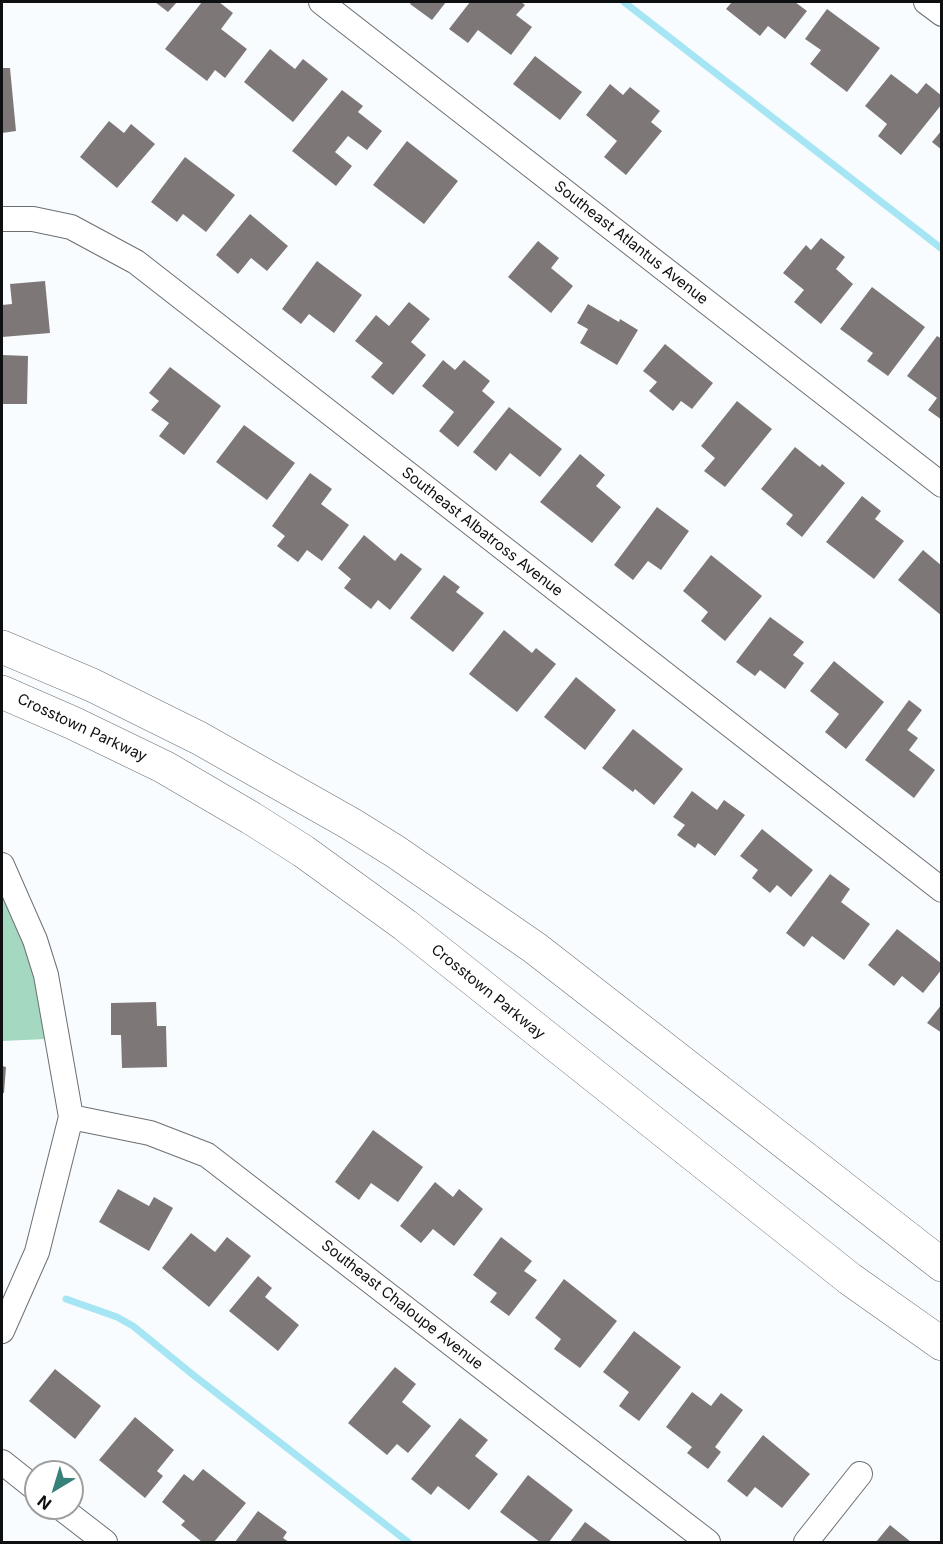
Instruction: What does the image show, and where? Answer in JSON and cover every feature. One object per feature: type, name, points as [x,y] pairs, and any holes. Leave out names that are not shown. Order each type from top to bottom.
[{"type":"main road","points":[[16,653],[144,710],[252,766],[351,824],[425,872],[492,917],[573,977],[942,1265]]},
{"type":"main road","name":"Crosstown Parkway","points":[[8,694],[111,740],[164,767],[303,851],[405,925],[850,1279],[942,1344]]},
{"type":"street","name":"Southeast Atlantus Avenue","points":[[321,2],[942,485]]},
{"type":"street","points":[[926,2],[942,14]]},
{"type":"street","name":"Southeast Albatross Avenue","points":[[2,219],[33,219],[71,227],[136,262],[942,890]]},
{"type":"street","points":[[2,865],[35,940],[46,975],[72,1117],[37,1252],[2,1331]]},
{"type":"street","name":"Southeast Chaloupe Avenue","points":[[72,1117],[150,1132],[207,1155],[708,1542]]},
{"type":"street","points":[[2,1462],[24,1479]]},
{"type":"street","points":[[806,1542],[860,1474]]},
{"type":"street","points":[[77,1520],[105,1542]]},
{"type":"green space","points":[[2,888],[12,908],[29,959],[40,1001],[46,1039],[2,1041]]},
{"type":"building","points":[[155,2],[177,2],[168,12]]},
{"type":"building","points":[[202,2],[219,2],[233,13],[221,29],[247,49],[225,78],[215,70],[207,81],[165,49]]},
{"type":"building","points":[[411,2],[446,2],[432,20],[410,4]]},
{"type":"building","points":[[470,2],[521,2],[525,5],[516,15],[532,27],[511,55],[478,30],[468,43],[449,29]]},
{"type":"building","points":[[732,2],[795,2],[807,11],[785,39],[768,26],[760,36],[726,9]]},
{"type":"building","points":[[827,9],[880,48],[847,92],[810,64],[821,50],[805,39]]},
{"type":"building","points":[[270,49],[295,69],[303,59],[328,79],[293,122],[244,82]]},
{"type":"building","points":[[535,56],[582,92],[560,120],[513,84]]},
{"type":"building","points":[[2,68],[10,68],[16,131],[2,133]]},
{"type":"building","points":[[891,74],[917,94],[926,83],[942,96],[942,104],[901,155],[878,136],[887,124],[865,106]]},
{"type":"building","points":[[610,84],[623,95],[630,87],[660,111],[651,122],[662,131],[626,175],[604,157],[617,141],[586,115]]},
{"type":"building","points":[[342,90],[363,106],[358,112],[382,131],[367,150],[348,136],[335,152],[352,166],[336,186],[292,151]]},
{"type":"building","points":[[109,121],[124,133],[131,124],[155,144],[117,188],[80,157]]},
{"type":"building","points":[[942,130],[942,150],[932,142]]},
{"type":"building","points":[[407,141],[458,181],[424,224],[373,185]]},
{"type":"building","points":[[185,157],[235,195],[206,232],[183,214],[177,222],[151,202]]},
{"type":"building","points":[[250,214],[288,246],[267,271],[251,258],[238,274],[216,255]]},
{"type":"building","points":[[821,238],[845,257],[836,269],[853,284],[821,324],[794,302],[804,290],[783,273],[806,245],[811,250]]},
{"type":"building","points":[[538,241],[559,258],[551,268],[573,286],[551,313],[508,277]]},
{"type":"building","points":[[317,261],[362,295],[334,333],[309,314],[301,324],[282,309]]},
{"type":"building","points":[[45,281],[50,333],[2,337],[2,305],[12,304],[10,284]]},
{"type":"building","points":[[872,287],[925,327],[888,376],[867,361],[873,353],[840,329]]},
{"type":"building","points":[[409,302],[430,319],[411,342],[426,355],[393,395],[371,377],[383,363],[355,341],[376,315],[389,326]]},
{"type":"building","points":[[588,304],[638,330],[617,365],[580,343],[588,329],[577,323]]},
{"type":"building","points":[[937,336],[942,339],[942,420],[928,410],[937,398],[907,376]]},
{"type":"building","points":[[665,344],[713,383],[692,409],[681,401],[673,411],[649,391],[657,382],[643,371]]},
{"type":"building","points":[[2,355],[28,356],[27,404],[2,404]]},
{"type":"building","points":[[443,360],[455,370],[464,360],[490,381],[482,391],[495,402],[458,447],[439,431],[454,412],[422,386]]},
{"type":"building","points":[[170,367],[221,406],[184,455],[159,436],[169,423],[151,410],[159,401],[149,393]]},
{"type":"building","points":[[737,401],[772,429],[725,487],[704,471],[715,458],[701,446]]},
{"type":"building","points":[[509,407],[562,449],[540,477],[510,453],[496,471],[473,452]]},
{"type":"building","points":[[244,425],[295,463],[267,500],[216,462]]},
{"type":"building","points":[[795,447],[820,467],[822,464],[845,483],[802,537],[786,524],[793,515],[761,489]]},
{"type":"building","points":[[580,454],[605,475],[596,486],[621,507],[592,543],[540,502]]},
{"type":"building","points":[[310,473],[332,489],[321,504],[349,525],[322,561],[307,550],[298,562],[277,546],[285,536],[272,526]]},
{"type":"building","points":[[862,496],[881,511],[875,519],[904,541],[874,579],[826,542]]},
{"type":"building","points":[[657,507],[689,531],[661,570],[648,561],[633,580],[614,565]]},
{"type":"building","points":[[364,535],[395,561],[401,553],[422,569],[390,610],[378,600],[371,609],[344,588],[351,579],[338,568]]},
{"type":"building","points":[[923,550],[942,566],[942,616],[898,580]]},
{"type":"building","points":[[711,555],[762,596],[725,641],[701,621],[708,612],[683,591]]},
{"type":"building","points":[[444,575],[460,587],[456,592],[484,613],[453,652],[410,618]]},
{"type":"building","points":[[770,617],[804,642],[793,655],[804,663],[785,689],[760,670],[755,676],[736,662]]},
{"type":"building","points":[[504,630],[532,653],[536,648],[556,664],[517,712],[469,674]]},
{"type":"building","points":[[834,661],[884,702],[846,749],[825,732],[839,714],[810,691]]},
{"type":"building","points":[[576,677],[616,710],[585,750],[544,717]]},
{"type":"building","points":[[909,700],[922,710],[907,730],[918,738],[909,750],[935,770],[914,798],[865,760]]},
{"type":"building","points":[[633,729],[683,769],[654,805],[635,789],[633,792],[602,768]]},
{"type":"building","points":[[692,791],[717,810],[724,800],[745,815],[715,856],[698,843],[695,848],[677,835],[685,825],[673,817]]},
{"type":"building","points":[[762,829],[813,870],[791,897],[777,885],[770,893],[752,878],[758,870],[740,856]]},
{"type":"building","points":[[830,874],[850,889],[841,902],[870,924],[844,960],[812,936],[804,947],[786,933]]},
{"type":"building","points":[[897,929],[942,964],[942,969],[923,993],[902,976],[894,986],[868,965]]},
{"type":"building","points":[[156,1002],[157,1026],[166,1026],[167,1067],[122,1068],[121,1035],[111,1035],[111,1003]]},
{"type":"building","points":[[942,1004],[942,1033],[927,1023]]},
{"type":"building","points":[[2,1066],[6,1067],[4,1093],[2,1093]]},
{"type":"building","points":[[373,1130],[423,1167],[398,1202],[371,1183],[359,1200],[335,1182]]},
{"type":"building","points":[[435,1182],[453,1197],[459,1189],[483,1209],[454,1246],[433,1229],[421,1243],[400,1226]]},
{"type":"building","points":[[118,1189],[149,1206],[154,1197],[173,1208],[149,1251],[99,1222]]},
{"type":"building","points":[[191,1233],[215,1252],[227,1237],[251,1256],[209,1307],[162,1268]]},
{"type":"building","points":[[501,1237],[532,1261],[524,1271],[537,1280],[509,1316],[490,1302],[497,1293],[473,1275]]},
{"type":"building","points":[[258,1276],[272,1288],[265,1297],[299,1325],[278,1351],[229,1311]]},
{"type":"building","points":[[564,1279],[617,1321],[580,1368],[554,1349],[561,1339],[535,1318]]},
{"type":"building","points":[[634,1331],[681,1367],[639,1421],[619,1406],[629,1392],[603,1372]]},
{"type":"building","points":[[395,1367],[416,1384],[402,1402],[431,1426],[408,1453],[397,1444],[387,1455],[348,1423]]},
{"type":"building","points":[[55,1369],[101,1406],[75,1439],[29,1401]]},
{"type":"building","points":[[692,1392],[711,1406],[721,1393],[743,1410],[715,1447],[721,1452],[708,1469],[687,1453],[692,1447],[666,1427]]},
{"type":"building","points":[[135,1417],[174,1450],[157,1471],[163,1476],[145,1498],[99,1460]]},
{"type":"building","points":[[460,1418],[488,1440],[475,1456],[498,1474],[469,1510],[438,1486],[431,1495],[411,1479]]},
{"type":"building","points":[[763,1435],[810,1474],[782,1508],[755,1487],[747,1497],[727,1481]]},
{"type":"building","points":[[203,1469],[246,1503],[214,1542],[202,1542],[181,1525],[185,1521],[162,1502],[184,1474],[193,1481]]},
{"type":"building","points":[[528,1475],[573,1510],[549,1542],[540,1542],[500,1512]]},
{"type":"building","points":[[258,1511],[287,1532],[283,1538],[289,1542],[235,1542]]},
{"type":"building","points":[[585,1522],[612,1542],[570,1542]]},
{"type":"building","points":[[890,1525],[911,1542],[876,1542]]},
{"type":"waterway","points":[[624,2],[942,249]]},
{"type":"waterway","points":[[66,1299],[117,1317],[133,1326],[408,1542]]}]
